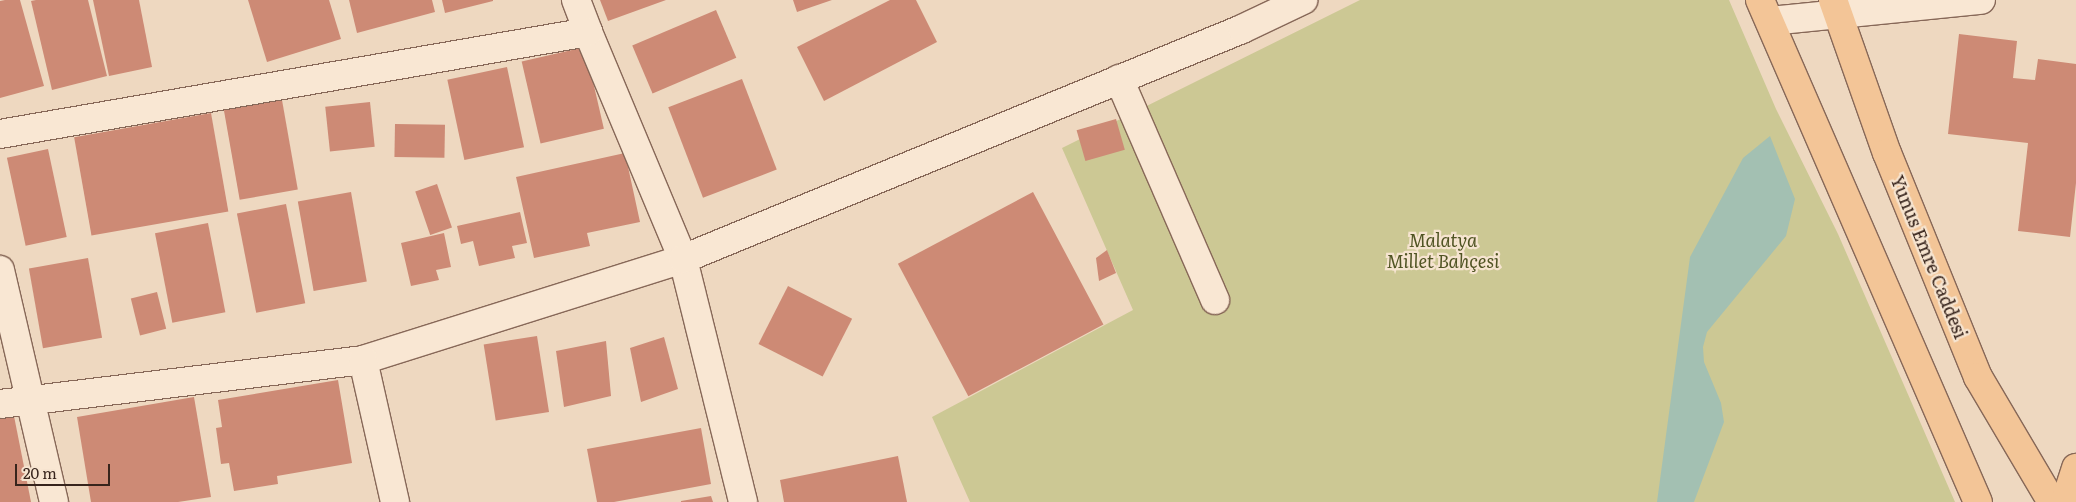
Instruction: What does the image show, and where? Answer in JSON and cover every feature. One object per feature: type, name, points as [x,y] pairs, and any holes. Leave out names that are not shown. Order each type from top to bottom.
[{"type":"main road","name":"Yunus Emre Caddesi","points":[[1835,7],[1887,153],[1978,377],[2052,502]]},
{"type":"main road","points":[[1765,10],[1978,502]]},
{"type":"main road","points":[[2065,502],[2076,468]]},
{"type":"street","points":[[576,0],[683,259],[743,502]]},
{"type":"street","points":[[0,404],[31,402],[363,360],[683,259],[1242,29],[1304,0]]},
{"type":"street","points":[[1765,10],[1981,0]]},
{"type":"street","points":[[0,134],[588,32]]},
{"type":"street","points":[[1119,79],[1215,300]]},
{"type":"street","points":[[0,270],[54,502]]},
{"type":"street","points":[[363,360],[395,502]]},
{"type":"green space","name":"Malatya Millet Bahçesi","points":[[1360,0],[1729,0],[1776,109],[1838,234],[1955,502],[970,502],[932,417],[1133,310],[1062,148]]},
{"type":"shaded area","points":[[1770,136],[1795,199],[1786,236],[1707,332],[1703,347],[1704,362],[1721,403],[1724,422],[1694,502],[1657,502],[1690,257],[1743,158]]},
{"type":"building","points":[[20,0],[44,86],[0,98],[0,1]]},
{"type":"building","points":[[88,0],[107,76],[52,90],[31,1]]},
{"type":"building","points":[[93,0],[139,0],[152,67],[109,76]]},
{"type":"building","points":[[248,0],[329,0],[341,39],[267,62]]},
{"type":"building","points":[[349,0],[432,0],[435,12],[357,33]]},
{"type":"building","points":[[442,0],[493,0],[493,1],[445,13]]},
{"type":"building","points":[[600,0],[666,0],[608,21]]},
{"type":"building","points":[[793,0],[832,0],[797,12]]},
{"type":"building","points":[[890,0],[916,0],[937,42],[824,101],[797,47]]},
{"type":"building","points":[[716,10],[736,58],[653,93],[632,46]]},
{"type":"building","points":[[1959,34],[2017,41],[2013,78],[2035,80],[2038,59],[2076,64],[2076,183],[2070,237],[2018,231],[2028,143],[1948,134]]},
{"type":"building","points":[[585,47],[604,129],[541,143],[522,62]]},
{"type":"building","points":[[507,67],[524,147],[464,160],[447,80]]},
{"type":"building","points":[[742,79],[777,170],[703,198],[668,107]]},
{"type":"building","points":[[282,100],[298,190],[240,200],[224,110]]},
{"type":"building","points":[[370,102],[375,147],[330,151],[325,107]]},
{"type":"building","points":[[211,113],[228,211],[91,236],[74,137]]},
{"type":"building","points":[[1116,119],[1125,150],[1085,161],[1077,130]]},
{"type":"building","points":[[395,124],[445,125],[444,158],[394,157]]},
{"type":"building","points":[[48,149],[67,237],[26,246],[7,158]]},
{"type":"building","points":[[625,153],[640,222],[587,233],[590,246],[534,258],[516,177]]},
{"type":"building","points":[[437,184],[452,227],[430,235],[415,191]]},
{"type":"building","points":[[351,192],[367,282],[314,291],[298,201]]},
{"type":"building","points":[[1033,192],[1103,324],[968,396],[898,264]]},
{"type":"building","points":[[286,204],[305,303],[256,313],[237,214]]},
{"type":"building","points":[[520,212],[527,243],[512,246],[515,258],[479,266],[473,241],[461,244],[457,226]]},
{"type":"building","points":[[208,223],[225,312],[172,323],[155,233]]},
{"type":"building","points":[[444,233],[451,267],[436,270],[439,280],[411,286],[401,243]]},
{"type":"building","points":[[1107,250],[1116,273],[1099,281],[1096,258]]},
{"type":"building","points":[[88,258],[102,338],[43,348],[29,268]]},
{"type":"building","points":[[788,286],[852,319],[823,377],[758,344]]},
{"type":"building","points":[[157,292],[166,329],[140,335],[131,299]]},
{"type":"building","points":[[537,336],[549,412],[496,420],[484,344]]},
{"type":"building","points":[[664,337],[678,389],[641,402],[630,348]]},
{"type":"building","points":[[606,341],[611,396],[564,407],[556,351]]},
{"type":"building","points":[[338,380],[352,463],[277,476],[278,484],[234,491],[229,463],[221,464],[216,428],[222,427],[218,400]]},
{"type":"building","points":[[194,397],[211,497],[178,502],[91,502],[77,417]]},
{"type":"building","points":[[14,416],[31,502],[0,502],[0,418]]},
{"type":"building","points":[[701,428],[711,484],[614,502],[597,502],[587,449]]},
{"type":"building","points":[[898,456],[907,502],[784,502],[780,480]]},
{"type":"building","points":[[711,496],[713,502],[681,502],[681,501]]}]
